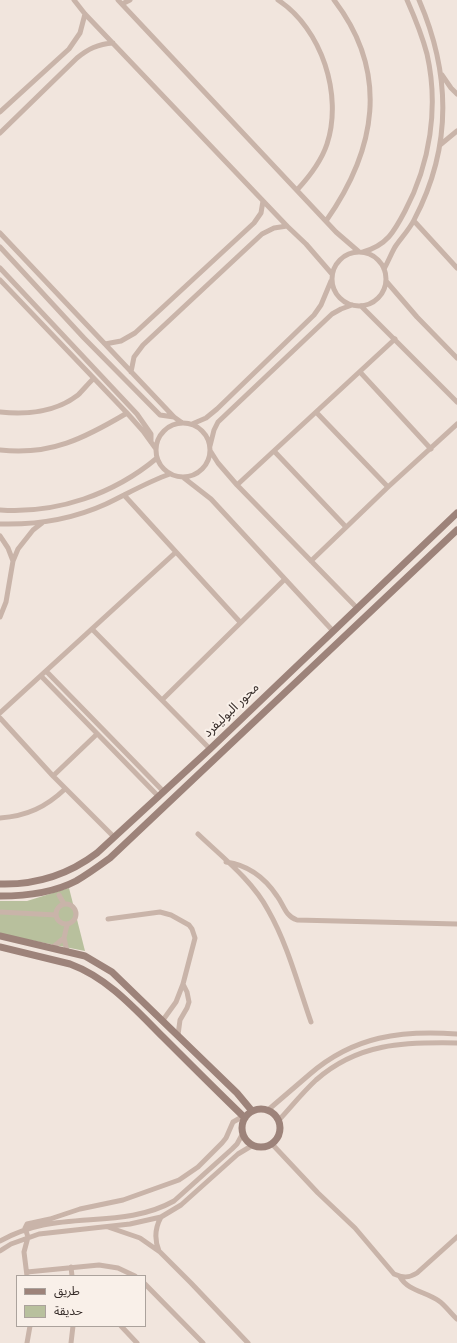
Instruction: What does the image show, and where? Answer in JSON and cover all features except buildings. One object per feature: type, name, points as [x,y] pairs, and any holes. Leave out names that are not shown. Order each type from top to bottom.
[{"type":"street","points":[[74,0],[113,44],[306,244],[332,274]]},
{"type":"street","points":[[120,2],[130,0]]},
{"type":"street","points":[[278,0],[297,17],[310,33],[320,50],[327,70],[331,96],[331,126],[327,144],[310,176],[297,190]]},
{"type":"street","points":[[326,221],[340,202],[354,174],[367,134],[370,110],[370,87],[365,59],[355,34],[342,10],[334,0]]},
{"type":"street","points":[[120,2],[346,242],[361,251],[376,258],[384,269],[386,281],[384,288],[381,295],[375,301],[361,306],[352,305],[340,299],[336,294],[332,281],[334,267],[338,261],[351,252],[361,251],[374,249],[392,234],[412,198],[422,170],[429,142],[432,113],[430,71],[419,27],[408,0]]},
{"type":"street","points":[[384,269],[394,248],[414,221],[433,174],[440,145],[442,121],[441,74],[438,53],[429,24],[419,0]]},
{"type":"street","points":[[0,112],[69,49],[80,33],[85,14]]},
{"type":"street","points":[[0,132],[85,51],[94,46],[113,44]]},
{"type":"street","points":[[441,74],[457,94]]},
{"type":"street","points":[[440,145],[457,131]]},
{"type":"street","points":[[105,344],[121,341],[135,333],[254,223],[261,213],[263,201]]},
{"type":"street","points":[[414,221],[457,268]]},
{"type":"street","points":[[131,372],[134,357],[143,345],[262,234],[274,228],[287,226]]},
{"type":"street","points":[[0,233],[174,417],[181,422]]},
{"type":"street","points":[[0,247],[84,338],[160,415],[174,417]]},
{"type":"street","points":[[0,268],[137,414],[151,434],[151,442]]},
{"type":"street","points":[[0,280],[127,413],[156,448]]},
{"type":"street","points":[[192,424],[206,418],[217,409],[314,315],[332,281]]},
{"type":"street","points":[[386,281],[417,317],[457,358]]},
{"type":"street","points":[[210,446],[214,430],[218,422],[332,314],[352,305]]},
{"type":"street","points":[[361,306],[457,402]]},
{"type":"street","points":[[237,485],[395,339]]},
{"type":"street","points":[[360,372],[430,449]]},
{"type":"street","points":[[0,412],[30,413],[47,410],[62,404],[77,395],[93,379]]},
{"type":"street","points":[[316,412],[388,487]]},
{"type":"street","points":[[0,450],[31,450],[58,446],[89,435],[127,413]]},
{"type":"street","points":[[333,631],[211,499],[184,478],[170,474],[162,467],[157,458],[156,448],[159,438],[166,429],[176,423],[181,422],[192,424],[204,432],[207,436],[211,452],[218,463],[237,485],[357,608]]},
{"type":"street","points":[[311,561],[388,487],[457,424]]},
{"type":"street","points":[[274,451],[346,528]]},
{"type":"street","points":[[184,478],[200,472],[208,463],[211,452]]},
{"type":"street","points":[[0,510],[37,509],[83,499],[126,480],[138,473],[157,458]]},
{"type":"street","points":[[0,524],[42,522],[89,511],[124,496],[151,480],[170,474]]},
{"type":"street","points":[[124,496],[240,622]]},
{"type":"street","name":"محور البوليفرد","points":[[0,884],[33,882],[62,874],[89,859],[210,749],[457,513]]},
{"type":"street","points":[[0,617],[6,602],[13,561],[18,549],[25,539],[42,522]]},
{"type":"street","name":"محور البوليفرد","points":[[0,896],[34,894],[64,886],[81,878],[110,858],[457,530]]},
{"type":"street","points":[[0,536],[8,548],[13,561]]},
{"type":"street","points":[[0,713],[176,552]]},
{"type":"street","points":[[162,700],[285,579]]},
{"type":"street","points":[[92,628],[210,749]]},
{"type":"street","points":[[46,671],[162,794]]},
{"type":"street","points":[[41,676],[97,734],[162,794]]},
{"type":"street","points":[[0,718],[52,776],[114,837]]},
{"type":"street","points":[[52,776],[97,734]]},
{"type":"street","points":[[0,818],[15,817],[29,813],[55,799],[65,789]]},
{"type":"street","points":[[198,834],[250,885],[268,910],[284,946],[311,1022]]},
{"type":"street","points":[[226,862],[243,866],[258,876],[274,892],[287,914],[294,919],[457,924]]},
{"type":"street","points":[[59,895],[64,904]]},
{"type":"street","points":[[64,904],[74,906],[77,913],[75,920],[67,924],[60,923],[56,915],[58,908],[64,904]]},
{"type":"street","points":[[0,912],[56,915]]},
{"type":"street","points":[[108,919],[160,912],[171,915],[189,925],[195,933],[183,984],[176,1002],[163,1020]]},
{"type":"street","points":[[67,924],[64,938],[67,950]]},
{"type":"street","points":[[0,936],[67,950],[92,959],[112,972],[237,1093],[252,1111]]},
{"type":"street","points":[[53,947],[64,938]]},
{"type":"street","points":[[0,948],[70,964],[82,968],[98,977],[132,1006],[245,1118]]},
{"type":"street","points":[[178,1035],[180,1020],[189,1002],[183,984]]},
{"type":"street","points":[[268,1110],[320,1066],[344,1051],[361,1044],[385,1037],[416,1032],[457,1034]]},
{"type":"street","points":[[279,1120],[317,1080],[348,1058],[366,1051],[405,1043],[457,1043]]},
{"type":"street","points":[[228,1102],[237,1093]]},
{"type":"street","points":[[0,1241],[25,1230],[44,1225],[136,1215],[163,1207],[174,1201],[237,1144],[243,1133],[243,1123],[245,1118],[252,1111],[257,1109],[268,1110],[272,1112],[279,1120],[280,1133],[272,1144],[259,1147],[253,1145],[243,1133]]},
{"type":"street","points":[[133,1275],[118,1268],[94,1265],[27,1274],[24,1255],[24,1246],[28,1237],[25,1230],[26,1225],[29,1222],[50,1219],[74,1211],[123,1200],[179,1180],[198,1167],[222,1143],[226,1138],[233,1122],[240,1118],[245,1118]]},
{"type":"street","points":[[272,1144],[322,1197],[355,1228],[390,1269],[400,1276],[405,1283],[419,1292],[439,1301],[457,1320]]},
{"type":"street","points":[[0,1251],[16,1242],[39,1234],[130,1224],[161,1217],[181,1205],[238,1154],[253,1145]]},
{"type":"street","points":[[160,1252],[156,1243],[155,1234],[161,1217]]},
{"type":"street","points":[[105,1226],[140,1238],[160,1252],[248,1343]]},
{"type":"street","points":[[0,1237],[6,1238]]},
{"type":"street","points":[[400,1276],[412,1276],[417,1273],[457,1237]]},
{"type":"street","points":[[16,1242],[21,1247],[24,1255]]},
{"type":"street","points":[[71,1267],[72,1275]]},
{"type":"street","points":[[146,1285],[203,1343]]},
{"type":"street","points":[[27,1343],[30,1327]]},
{"type":"street","points":[[73,1327],[73,1342]]},
{"type":"street","points":[[122,1327],[137,1343]]},
{"type":"green space","points":[[69,888],[85,951],[0,934],[0,901],[27,901]]}]
